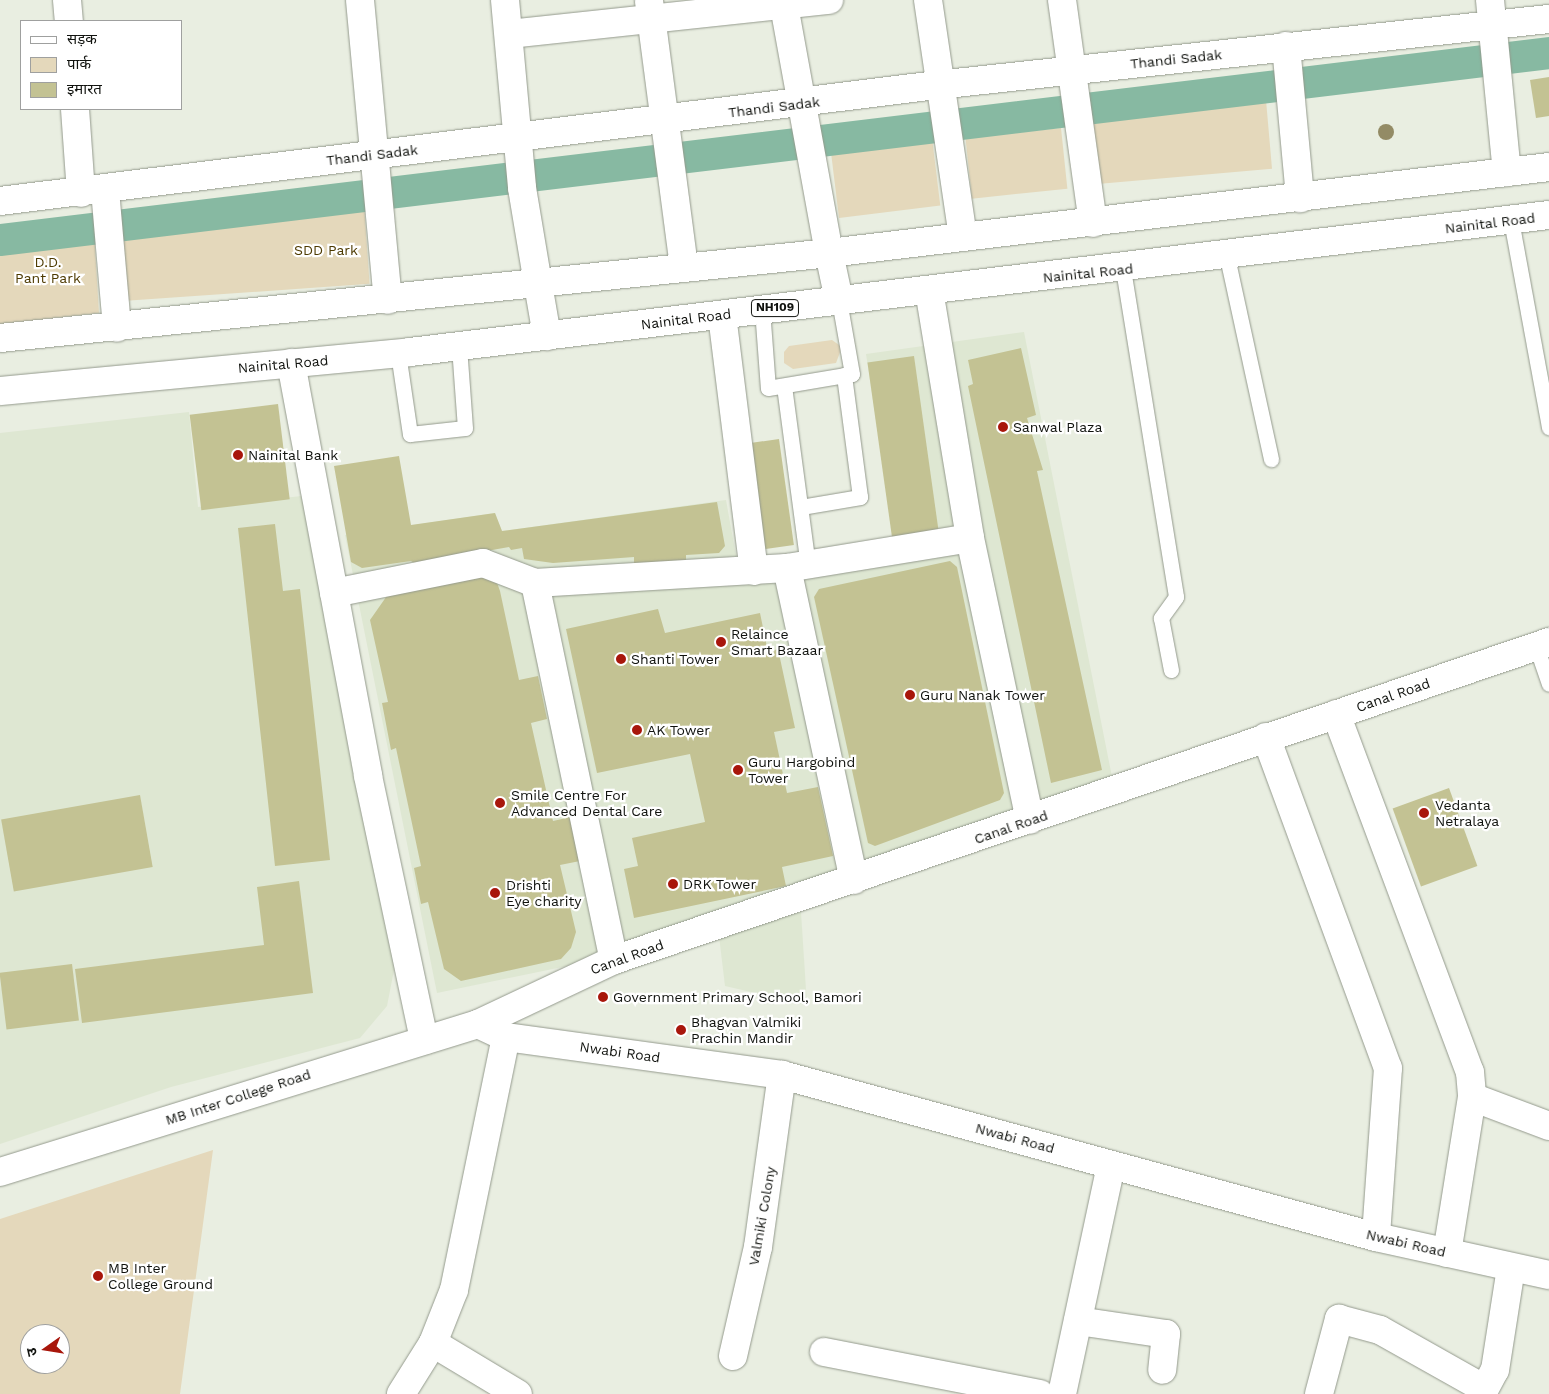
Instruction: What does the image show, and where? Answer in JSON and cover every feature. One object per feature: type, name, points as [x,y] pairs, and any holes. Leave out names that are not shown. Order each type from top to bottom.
[{"type":"main road","points":[[67,0],[69,20]]},
{"type":"main road","points":[[360,0],[380,194],[388,300]]},
{"type":"main road","points":[[505,0],[522,188],[547,336]]},
{"type":"main road","points":[[509,34],[649,9],[829,0]]},
{"type":"main road","points":[[928,0],[938,85],[963,236]]},
{"type":"main road","points":[[1062,0],[1072,70],[1077,125],[1093,222]]},
{"type":"main road","points":[[784,2],[838,300]]},
{"type":"main road","points":[[649,9],[666,146],[684,266]]},
{"type":"main road","name":"Thandi Sadak","points":[[0,201],[101,208],[375,154],[666,146],[938,85],[1072,70],[1288,71],[1493,35],[1549,19]]},
{"type":"main road","points":[[1493,35],[1507,172]]},
{"type":"main road","points":[[1288,71],[1300,198]]},
{"type":"main road","points":[[75,110],[101,208],[117,327]]},
{"type":"main road","points":[[0,338],[388,300],[684,266],[829,253],[1549,167]]},
{"type":"main road","name":"Nainital Road","points":[[0,391],[458,347],[838,300],[1227,257],[1549,215]]},
{"type":"main road","points":[[929,290],[970,538],[1030,820]]},
{"type":"main road","points":[[722,315],[727,364],[722,378],[750,571]]},
{"type":"main road","points":[[291,363],[334,593],[424,1040]]},
{"type":"main road","points":[[334,593],[483,563],[535,583],[798,567],[970,538]]},
{"type":"main road","points":[[798,567],[854,880]]},
{"type":"main road","points":[[535,583],[614,960]]},
{"type":"main road","name":"Canal Road","points":[[478,1024],[614,960],[854,880],[1266,737],[1543,644]]},
{"type":"main road","points":[[1336,714],[1470,1072],[1472,1097],[1447,1253]]},
{"type":"main road","points":[[1266,737],[1388,1068],[1376,1237]]},
{"type":"main road","name":"MB Inter College Road","points":[[0,1172],[478,1024]]},
{"type":"main road","name":"Nwabi Road","points":[[478,1024],[506,1036],[782,1075],[1376,1237],[1549,1275]]},
{"type":"main road","points":[[400,1394],[433,1343],[456,1281],[506,1036]]},
{"type":"main road","name":"Valmiki Colony","points":[[733,1356],[759,1238],[782,1075]]},
{"type":"main road","points":[[1472,1097],[1549,1126]]},
{"type":"main road","points":[[1062,1394],[1111,1165]]},
{"type":"main road","points":[[1319,1394],[1339,1319],[1380,1330],[1483,1391],[1496,1370],[1511,1268]]},
{"type":"main road","points":[[1078,1321],[1166,1334],[1162,1370]]},
{"type":"main road","points":[[433,1343],[518,1394]]},
{"type":"main road","points":[[824,1352],[1040,1394]]},
{"type":"lane","points":[[1511,220],[1549,428]]},
{"type":"lane","points":[[1227,257],[1271,459]]},
{"type":"lane","points":[[1122,269],[1176,597],[1161,618],[1172,670]]},
{"type":"lane","points":[[762,310],[768,388],[852,374],[838,300]]},
{"type":"lane","points":[[398,353],[410,434],[465,428],[458,347]]},
{"type":"lane","points":[[801,507],[860,497],[844,375]]},
{"type":"lane","points":[[784,386],[801,507],[798,567]]},
{"type":"lane","points":[[1543,644],[1549,684]]},
{"type":"shaded area","points":[[1024,332],[1113,782],[572,965],[437,993],[345,535],[495,513],[502,531],[726,500],[737,561],[894,540],[866,354]]},
{"type":"shaded area","points":[[189,412],[198,507],[302,496],[396,960],[387,1006],[360,1038],[171,1087],[0,1144],[0,433]]},
{"type":"shaded area","points":[[801,912],[807,1005],[725,986],[719,936]]},
{"type":"green space","points":[[1266,100],[1272,169],[1098,184],[1092,115]]},
{"type":"green space","points":[[1061,128],[1067,189],[972,199],[966,138]]},
{"type":"green space","points":[[932,138],[940,205],[839,218],[831,150]]},
{"type":"green space","name":"SDD Park","points":[[364,204],[370,284],[126,301],[121,221]]},
{"type":"green space","name":"D.D. Pant Park","points":[[93,215],[99,313],[0,324],[0,226]]},
{"type":"green space","points":[[832,340],[842,347],[836,363],[793,369],[784,363],[784,352],[789,346]]},
{"type":"green space","name":"MB Inter College Ground","points":[[213,1150],[180,1394],[0,1394],[0,1219]]},
{"type":"building","points":[[1549,77],[1549,116],[1536,118],[1530,80]]},
{"type":"building","points":[[1021,348],[1036,415],[1027,418],[1043,470],[1037,471],[1102,770],[1051,783],[968,386],[973,384],[968,360]]},
{"type":"building","points":[[914,356],[939,532],[892,539],[867,363]]},
{"type":"building","name":"Nainital Bank","points":[[278,404],[290,499],[201,510],[190,415]]},
{"type":"building","points":[[779,439],[794,545],[760,550],[745,444]]},
{"type":"building","points":[[399,456],[411,525],[495,513],[502,531],[717,502],[725,546],[719,553],[686,555],[686,562],[634,564],[634,557],[553,563],[524,559],[522,548],[511,550],[509,547],[441,559],[420,567],[411,561],[362,568],[351,562],[334,466]]},
{"type":"building","points":[[275,524],[283,591],[300,589],[330,860],[275,866],[238,528]]},
{"type":"building","name":"Guru Nanak Tower","points":[[950,561],[957,567],[1004,793],[1000,800],[875,846],[868,843],[814,597],[819,589]]},
{"type":"building","points":[[481,573],[496,580],[500,591],[519,680],[538,676],[547,719],[531,723],[553,821],[571,817],[580,861],[560,865],[576,932],[571,948],[561,959],[461,981],[444,969],[428,902],[421,904],[414,868],[421,866],[396,748],[391,750],[382,703],[388,702],[370,620],[391,590]]},
{"type":"building","points":[[658,609],[665,633],[760,613],[768,652],[778,649],[795,728],[774,732],[787,793],[818,787],[833,856],[782,867],[786,886],[634,918],[624,869],[638,866],[632,838],[705,822],[690,754],[597,773],[566,629]]},
{"type":"building","points":[[1449,788],[1477,866],[1421,887],[1393,809]]},
{"type":"building","points":[[140,795],[153,867],[14,891],[1,819]]},
{"type":"building","points":[[299,881],[313,993],[82,1023],[75,969],[264,945],[257,887]]},
{"type":"building","points":[[72,964],[79,1021],[6,1029],[0,973]]},
{"type":"waterway","points":[[0,240],[1549,53]]},
{"type":"place","name":"Sanwal Plaza","points":[[1003,427]]},
{"type":"place","name":"Nainital Bank","points":[[238,455]]},
{"type":"place","name":"Relaince Smart Bazaar","points":[[721,642]]},
{"type":"place","name":"Shanti Tower","points":[[621,659]]},
{"type":"place","name":"Guru Nanak Tower","points":[[910,695]]},
{"type":"place","name":"AK Tower","points":[[637,730]]},
{"type":"place","name":"Guru Hargobind Tower","points":[[738,770]]},
{"type":"place","name":"Smile Centre For Advanced Dental Care","points":[[500,803]]},
{"type":"place","name":"Vedanta Netralaya","points":[[1424,813]]},
{"type":"place","name":"DRK Tower","points":[[673,884]]},
{"type":"place","name":"Drishti Eye charity","points":[[495,893]]},
{"type":"place","name":"Government Primary School, Bamori","points":[[603,997]]},
{"type":"place","name":"Bhagvan Valmiki Prachin Mandir","points":[[681,1030]]},
{"type":"place","name":"MB Inter College Ground","points":[[98,1276]]}]
